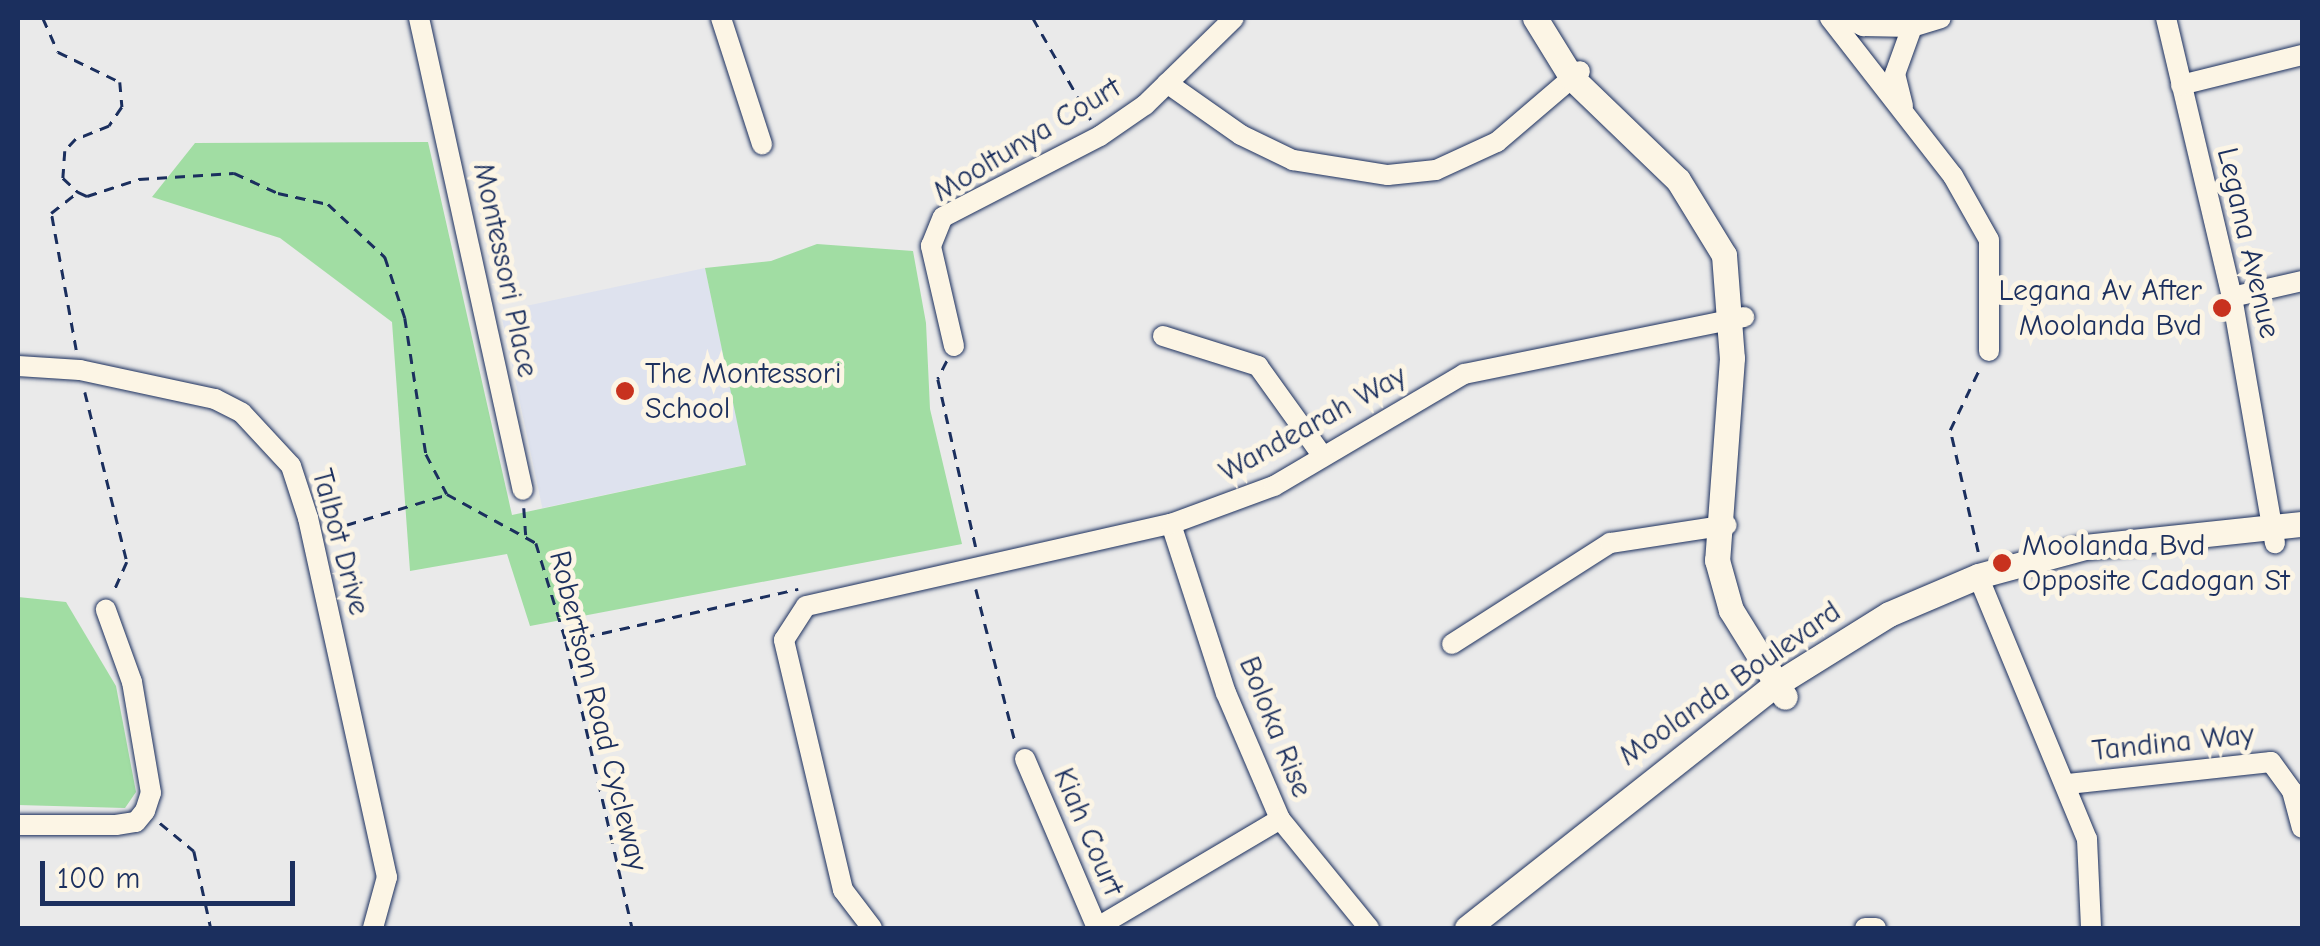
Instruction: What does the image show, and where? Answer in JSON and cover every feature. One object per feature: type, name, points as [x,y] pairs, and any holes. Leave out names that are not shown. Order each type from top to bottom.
[{"type":"street","name":"Montessori Place","points":[[419,18],[523,490]]},
{"type":"street","points":[[721,18],[762,144]]},
{"type":"street","name":"Mooltunya Court","points":[[954,346],[930,246],[943,217],[1100,136],[1167,83],[1234,18]]},
{"type":"street","points":[[1535,18],[1576,74],[1684,170],[1718,215],[1737,264],[1737,318],[1721,526],[1724,594],[1786,687]]},
{"type":"street","points":[[1547,18],[1576,74]]},
{"type":"street","points":[[1830,18],[1953,176],[1989,240],[1989,351]]},
{"type":"street","points":[[1847,18],[1863,26],[1912,28],[1940,18]]},
{"type":"street","name":"Legana Avenue","points":[[2166,18],[2232,296],[2274,535]]},
{"type":"street","points":[[1905,114],[1895,74],[1912,28]]},
{"type":"street","points":[[2181,84],[2302,55]]},
{"type":"street","points":[[1167,83],[1241,136],[1293,160],[1388,175],[1436,170],[1497,142],[1576,74]]},
{"type":"street","points":[[2232,296],[2302,281]]},
{"type":"street","name":"Wandearah Way","points":[[872,928],[843,890],[784,640],[806,606],[1170,524],[1274,486],[1322,454],[1464,374],[1737,318]]},
{"type":"street","points":[[1163,336],[1258,366],[1322,454]]},
{"type":"street","name":"Talbot Drive","points":[[18,366],[80,370],[215,400],[242,413],[291,466],[312,535],[387,877],[373,928]]},
{"type":"street","name":"Boloka Rise","points":[[1170,524],[1226,693],[1280,819],[1369,928]]},
{"type":"street","name":"Moolanda Boulevard","points":[[1467,928],[1888,614],[1980,577],[2274,535],[2302,524]]},
{"type":"street","points":[[1452,644],[1610,543],[1721,526]]},
{"type":"street","name":"Moolanda Boulevard","points":[[2274,535],[2302,540]]},
{"type":"street","points":[[1980,577],[2068,784],[2087,839],[2092,928]]},
{"type":"street","points":[[18,825],[116,825],[136,822],[145,811],[151,793],[132,682],[106,610]]},
{"type":"street","name":"Moolanda Boulevard","points":[[1490,928],[1786,687]]},
{"type":"street","name":"Kiah Court","points":[[1024,759],[1096,928]]},
{"type":"street","name":"Tandina Way","points":[[2068,784],[2271,762],[2292,791],[2302,828]]},
{"type":"street","points":[[1096,928],[1280,819]]},
{"type":"street","points":[[1865,928],[1876,928]]},
{"type":"path","points":[[42,18],[58,52],[120,82],[122,108],[109,126],[76,139],[65,151],[63,178],[78,192],[87,196],[140,178],[234,173],[328,204],[385,256],[406,318],[426,454],[447,494],[312,535]]},
{"type":"path","points":[[1032,18],[1100,136]]},
{"type":"path","points":[[78,192],[51,213],[80,370],[127,562],[106,610]]},
{"type":"path","points":[[954,346],[938,379],[1008,732],[1024,759]]},
{"type":"path","points":[[1980,577],[1950,430],[1989,351]]},
{"type":"path","points":[[523,490],[526,536]]},
{"type":"path","name":"Robertson Road Cycleway","points":[[447,494],[536,543],[566,641],[632,928]]},
{"type":"path","points":[[566,641],[809,587]]},
{"type":"path","points":[[145,811],[194,852],[210,928]]},
{"type":"shaded area","name":"The Montessori School","points":[[705,268],[747,465],[542,508],[501,311]]},
{"type":"green space","points":[[428,142],[512,515],[746,465],[705,268],[771,261],[817,244],[913,251],[926,323],[930,409],[962,544],[530,626],[507,554],[410,571],[392,322],[280,238],[152,197],[195,143]]},
{"type":"green space","points":[[18,597],[66,602],[116,686],[136,792],[125,808],[18,805]]},
{"type":"place","name":"Legana Av After Moolanda Bvd","points":[[2222,308]]},
{"type":"place","name":"The Montessori School","points":[[625,391]]},
{"type":"place","name":"Moolanda Bvd Opposite Cadogan St","points":[[2002,563]]}]
